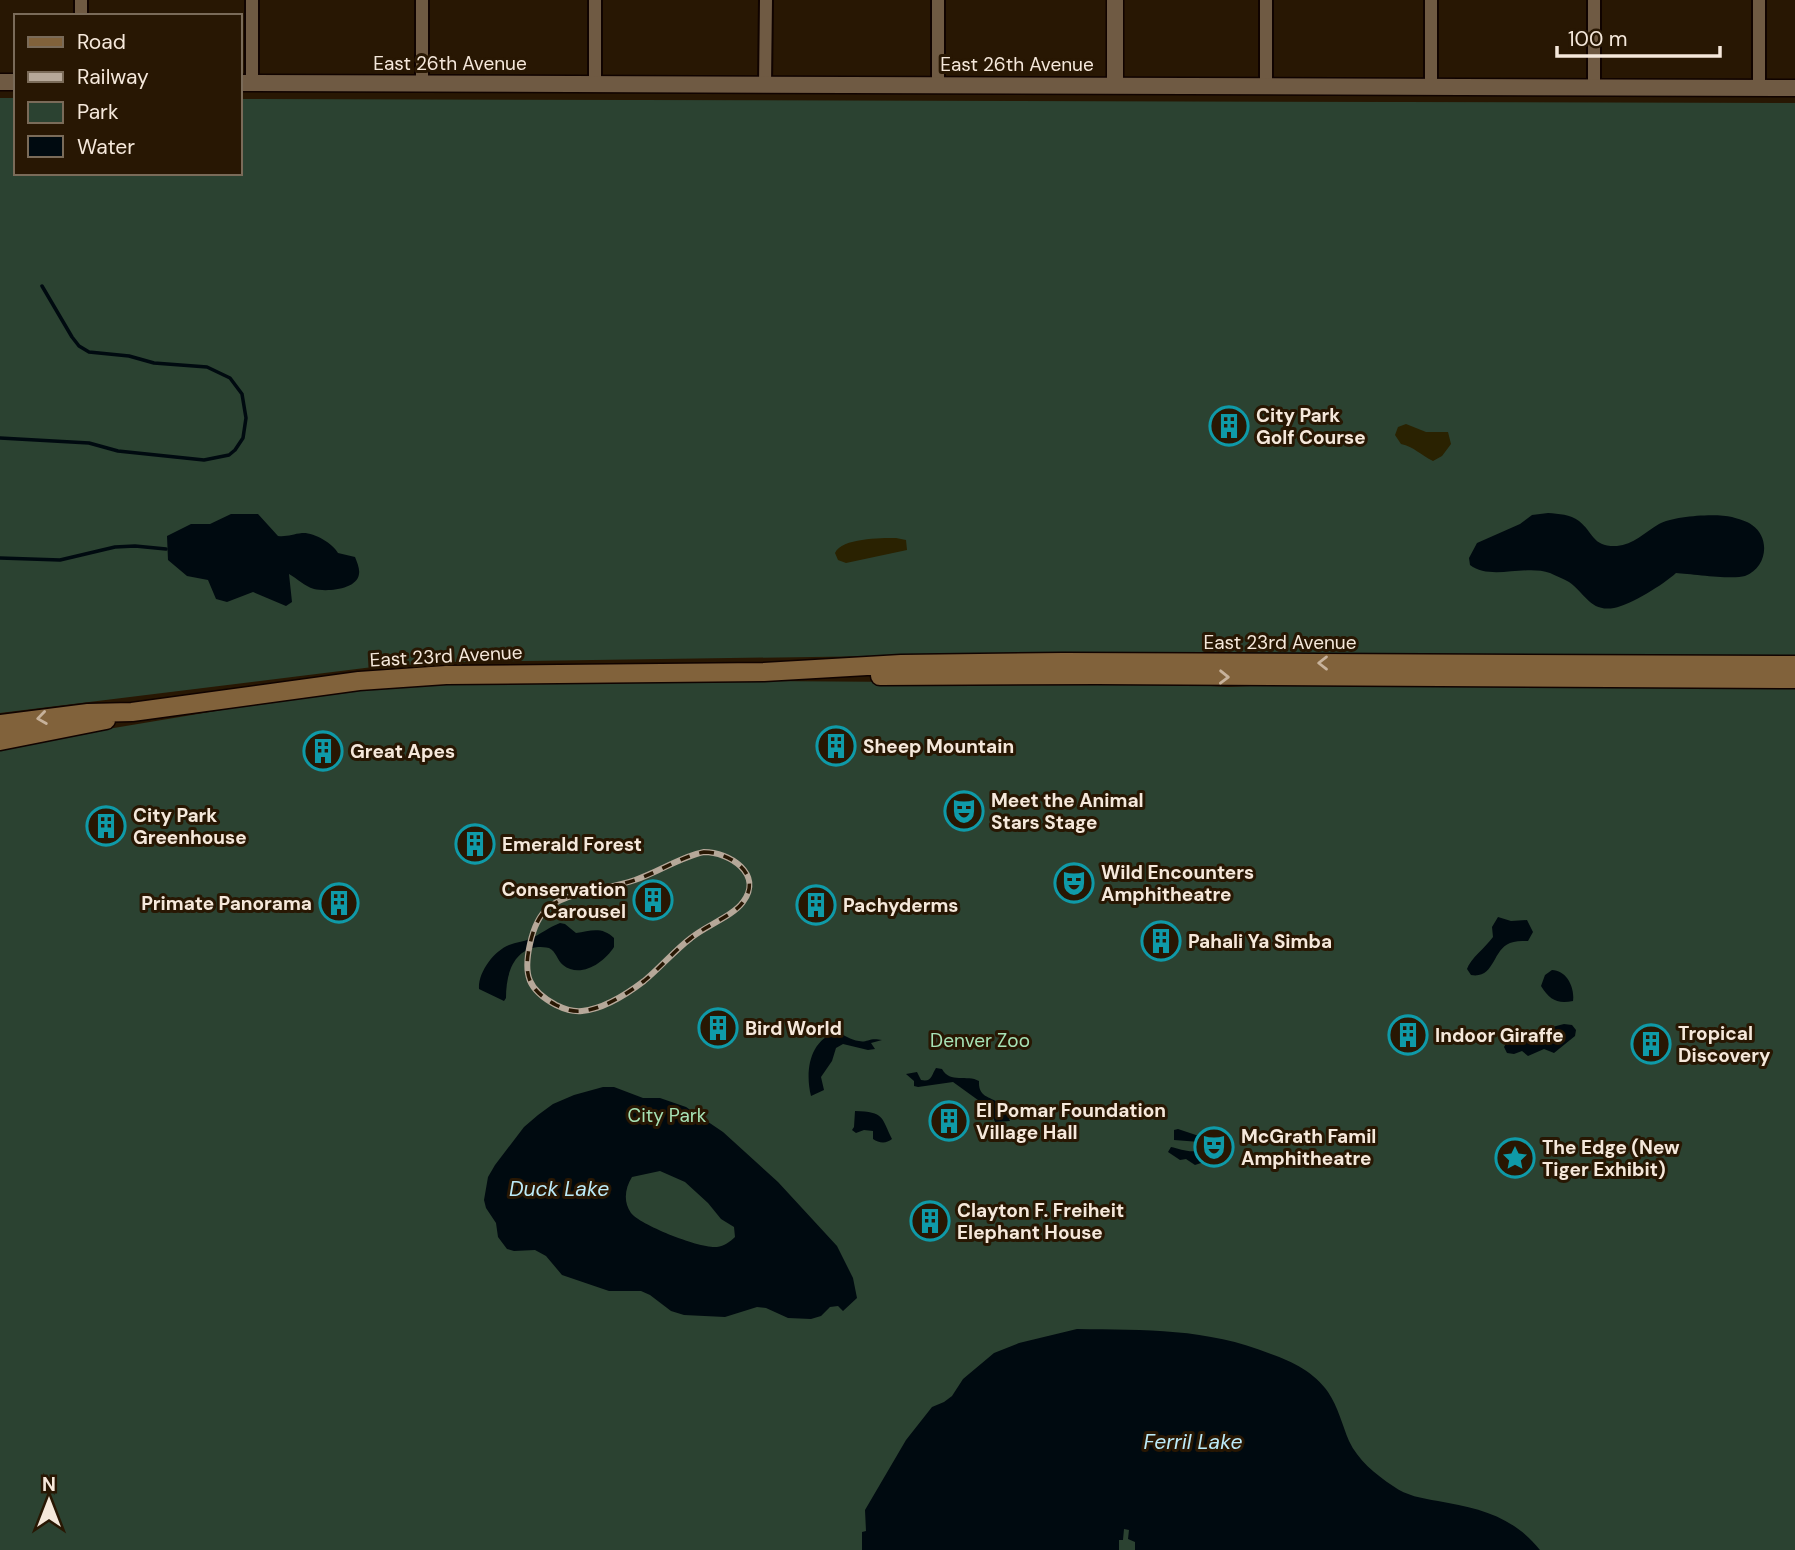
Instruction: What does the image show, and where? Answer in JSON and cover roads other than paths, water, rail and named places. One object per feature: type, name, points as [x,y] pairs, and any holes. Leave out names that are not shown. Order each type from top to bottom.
[{"type":"main road","name":"East 23rd Avenue","points":[[764,672],[878,665],[1063,662],[1795,665]]},
{"type":"main road","name":"East 23rd Avenue","points":[[0,724],[69,715],[132,712],[319,686],[419,676],[764,672],[906,677],[1097,674],[1795,679]]},
{"type":"main road","name":"East 23rd Avenue","points":[[0,741],[81,726],[132,712]]},
{"type":"street","points":[[246,83],[252,0]]},
{"type":"street","points":[[422,0],[422,84]]},
{"type":"street","points":[[595,0],[595,84]]},
{"type":"street","points":[[765,85],[766,0]]},
{"type":"street","points":[[938,0],[938,85]]},
{"type":"street","points":[[1115,0],[1115,86]]},
{"type":"street","points":[[1266,0],[1266,86]]},
{"type":"street","points":[[1431,0],[1431,87]]},
{"type":"street","points":[[1594,0],[1594,87]]},
{"type":"street","points":[[1759,0],[1759,88]]},
{"type":"street","name":"East 26th Avenue","points":[[246,83],[1795,88]]},
{"type":"water","points":[[1548,513],[1572,517],[1598,542],[1609,546],[1628,543],[1659,524],[1674,519],[1705,515],[1732,517],[1748,522],[1758,531],[1762,537],[1764,552],[1758,566],[1745,576],[1676,573],[1638,599],[1606,609],[1594,605],[1569,582],[1550,573],[1530,570],[1488,572],[1470,565],[1469,558],[1477,543],[1520,524],[1532,515]]},
{"type":"water","points":[[231,514],[258,514],[278,536],[306,533],[322,539],[338,553],[355,557],[359,570],[357,579],[347,587],[319,590],[307,586],[289,574],[292,602],[286,606],[253,592],[227,602],[216,599],[208,580],[187,576],[168,560],[167,536],[191,524],[210,524]]},
{"type":"water","points":[[1498,917],[1511,921],[1527,920],[1533,932],[1528,941],[1512,942],[1504,947],[1485,973],[1471,975],[1467,969],[1493,937],[1492,927]]},
{"type":"water","points":[[560,923],[576,933],[596,930],[605,932],[614,938],[614,947],[604,959],[584,970],[570,969],[563,965],[549,948],[529,949],[512,965],[504,1001],[479,989],[484,969],[498,952]]},
{"type":"water","points":[[1552,970],[1561,973],[1568,980],[1573,990],[1573,1001],[1554,1000],[1541,986],[1545,975]]},
{"type":"water","points":[[1564,1024],[1572,1025],[1576,1030],[1575,1036],[1554,1053],[1544,1049],[1528,1056],[1522,1051],[1507,1053],[1504,1047],[1509,1038]]},
{"type":"water","points":[[837,1032],[856,1040],[882,1040],[871,1043],[875,1049],[843,1044],[836,1048],[832,1061],[821,1077],[824,1090],[811,1096],[811,1058],[820,1042]]},
{"type":"water","points":[[936,1068],[954,1078],[979,1081],[983,1094],[1003,1106],[1010,1121],[995,1122],[989,1108],[953,1082],[918,1087],[914,1086],[914,1081],[906,1074],[917,1072],[921,1080],[927,1080]]},
{"type":"water","name":"Duck Lake","points":[[603,1087],[614,1087],[643,1098],[660,1098],[686,1107],[723,1132],[778,1182],[837,1246],[853,1278],[857,1298],[843,1311],[838,1306],[830,1307],[821,1316],[811,1319],[788,1318],[757,1307],[725,1317],[684,1315],[671,1311],[641,1291],[609,1291],[562,1275],[546,1256],[535,1250],[507,1249],[498,1237],[496,1223],[486,1208],[484,1200],[488,1177],[524,1127],[553,1104]],"holes":[[[660,1171],[685,1182],[721,1219],[734,1227],[735,1237],[731,1241],[717,1247],[709,1247],[685,1240],[646,1224],[628,1209],[626,1195],[632,1177]]]},
{"type":"water","points":[[855,1111],[881,1117],[892,1139],[880,1142],[873,1139],[873,1131],[856,1133],[852,1130]]},
{"type":"water","points":[[1174,1130],[1208,1139],[1209,1151],[1204,1162],[1195,1165],[1168,1152],[1171,1147],[1192,1151],[1203,1148],[1200,1142],[1174,1140]]},
{"type":"water","name":"Ferril Lake","points":[[1077,1329],[1152,1330],[1199,1335],[1223,1339],[1287,1360],[1310,1373],[1328,1392],[1353,1448],[1380,1477],[1398,1489],[1420,1498],[1494,1515],[1530,1538],[1540,1550],[1135,1550],[1135,1542],[1128,1539],[1129,1530],[1124,1529],[1123,1540],[1119,1540],[1119,1550],[862,1550],[862,1532],[866,1531],[865,1510],[906,1440],[932,1407],[952,1396],[963,1379],[994,1353],[1019,1343]]},
{"type":"waterway","points":[[0,438],[89,443],[118,451],[204,460],[229,455],[243,438],[246,418],[242,394],[230,378],[207,367],[154,363],[129,356],[89,352],[79,346],[72,337],[42,286]]},
{"type":"waterway","points":[[0,558],[60,560],[115,547],[166,549]]},
{"type":"railway","points":[[704,852],[733,860],[746,874],[748,892],[733,912],[691,938],[637,986],[598,1007],[571,1011],[556,1005],[534,987],[527,964],[530,944],[536,924],[549,907],[574,895],[635,880],[686,857],[704,852]]},
{"type":"place","name":"City Park Golf Course","points":[[1229,426]]},
{"type":"place","name":"Sheep Mountain","points":[[836,746]]},
{"type":"place","name":"Great Apes","points":[[323,751]]},
{"type":"place","name":"Meet the Animal Stars Stage","points":[[964,811]]},
{"type":"place","name":"City Park Greenhouse","points":[[106,826]]},
{"type":"place","name":"Emerald Forest","points":[[475,844]]},
{"type":"place","name":"Wild Encounters Amphitheatre","points":[[1074,883]]},
{"type":"place","name":"Conservation Carousel","points":[[653,900]]},
{"type":"place","name":"Primate Panorama","points":[[339,903]]},
{"type":"place","name":"Pachyderms","points":[[816,905]]},
{"type":"place","name":"Pahali Ya Simba","points":[[1161,941]]},
{"type":"place","name":"Bird World","points":[[718,1028]]},
{"type":"place","name":"Indoor Giraffe","points":[[1408,1035]]},
{"type":"place","name":"Tropical Discovery","points":[[1651,1044]]},
{"type":"place","name":"El Pomar Foundation Village Hall","points":[[949,1121]]},
{"type":"place","name":"McGrath Famil Amphitheatre","points":[[1214,1147]]},
{"type":"place","name":"The Edge (New Tiger Exhibit)","points":[[1515,1158]]},
{"type":"place","name":"Clayton F. Freiheit Elephant House","points":[[930,1221]]},
{"type":"park label","name":"Denver Zoo","points":[[980,1040]]},
{"type":"park label","name":"City Park","points":[[667,1115]]}]
